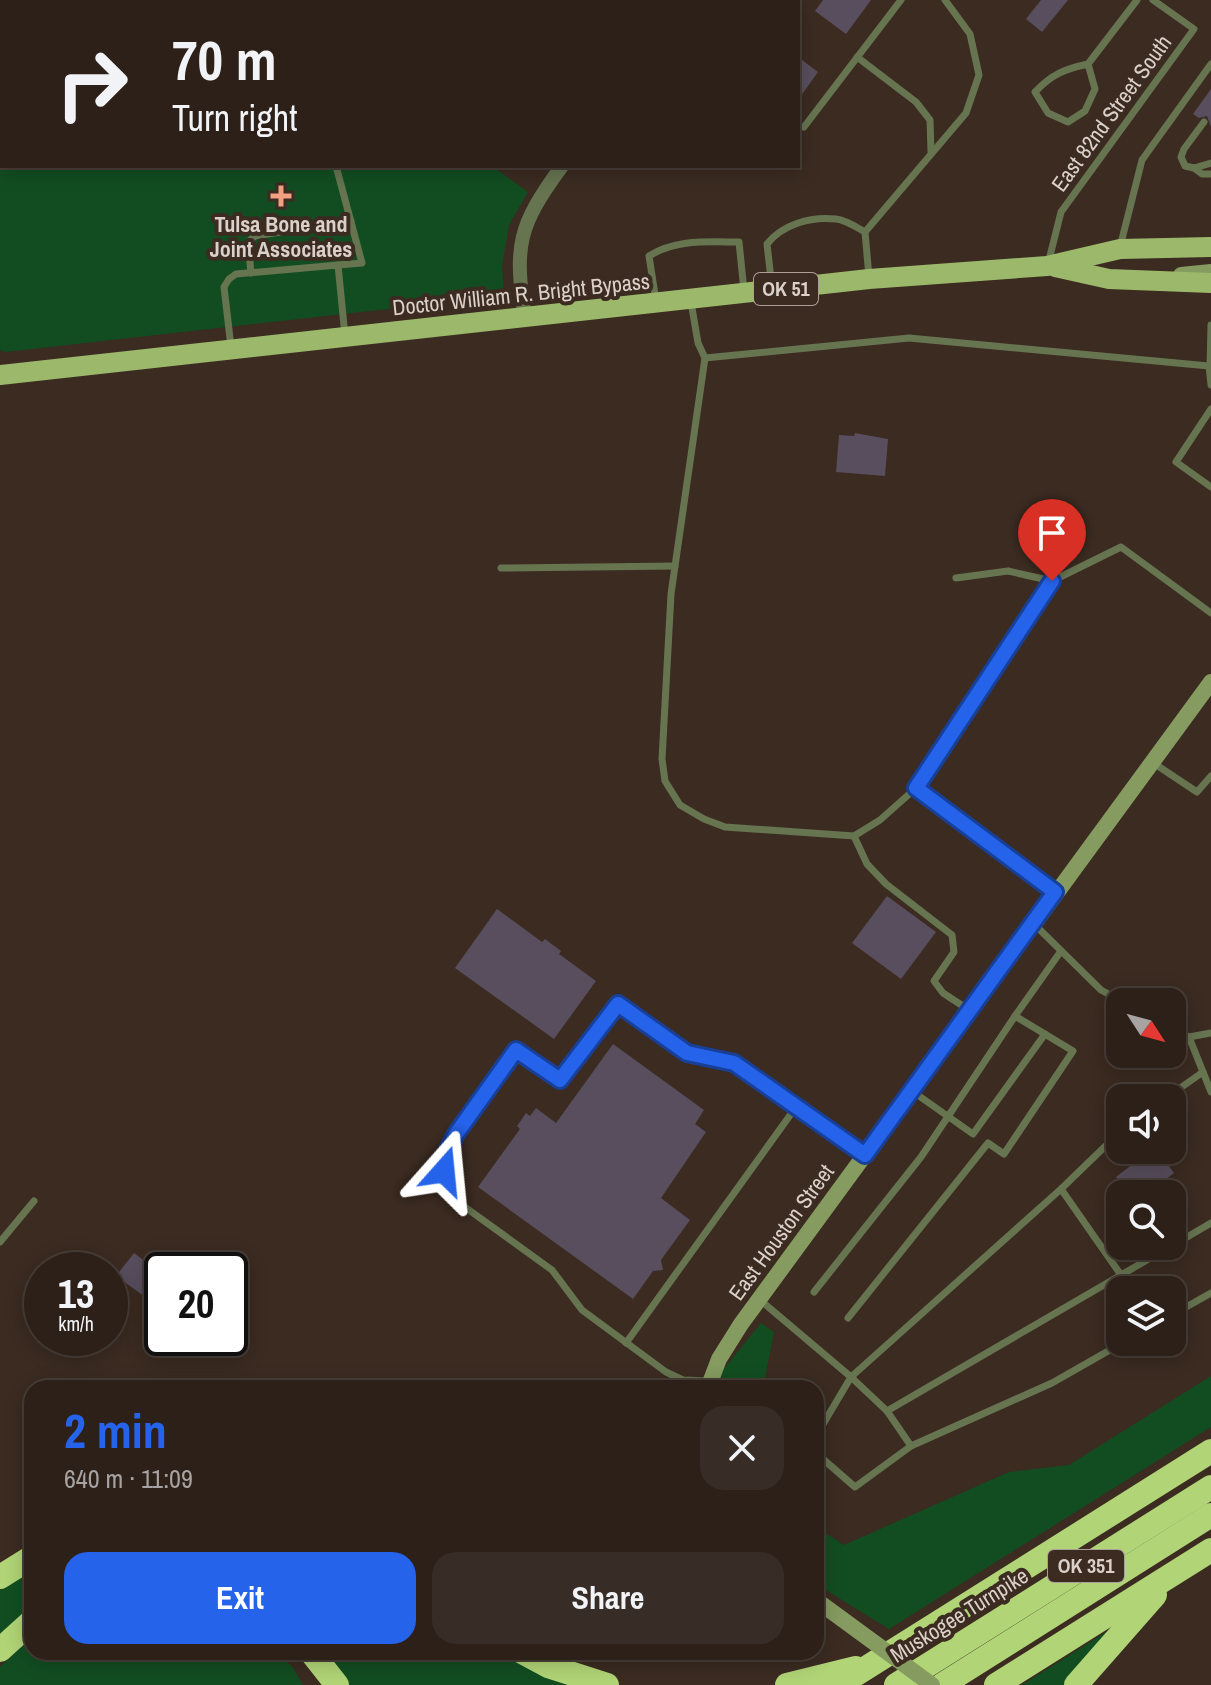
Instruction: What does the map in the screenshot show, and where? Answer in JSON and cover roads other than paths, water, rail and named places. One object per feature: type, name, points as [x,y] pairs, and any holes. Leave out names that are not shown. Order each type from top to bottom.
[{"type":"highway","points":[[839,1685],[1211,1451]]},
{"type":"highway","name":"Muskogee Turnpike","points":[[896,1685],[1211,1487]]},
{"type":"highway","name":"OK 351","points":[[942,1685],[1211,1515]]},
{"type":"highway","points":[[996,1685],[1211,1550]]},
{"type":"highway","points":[[0,1577],[24,1562]]},
{"type":"highway","points":[[1076,1685],[1178,1570]]},
{"type":"highway","points":[[0,1650],[24,1628]]},
{"type":"highway","points":[[317,1660],[337,1685]]},
{"type":"highway","points":[[537,1660],[607,1685]]},
{"type":"highway","points":[[787,1685],[874,1663]]},
{"type":"main road","name":"Doctor William R. Bright Bypass","points":[[0,375],[869,279],[1047,266],[1120,249],[1211,247]]},
{"type":"main road","name":"Doctor William R. Bright Bypass","points":[[1047,266],[1109,279],[1211,283]]},
{"type":"street","points":[[525,318],[519,278],[521,240],[531,211],[561,168]]},
{"type":"street","points":[[1144,279],[1211,272]]},
{"type":"street","name":"East Houston Street","points":[[711,1380],[729,1342],[759,1299],[1150,761],[1211,682]]},
{"type":"street","points":[[824,1606],[932,1685]]},
{"type":"lane","points":[[804,127],[901,0]]},
{"type":"lane","points":[[869,279],[865,232],[966,113],[979,75],[970,34],[945,0]]},
{"type":"lane","points":[[1088,64],[1095,89],[1085,111],[1068,122],[1048,113],[1035,92],[1048,78],[1063,70],[1088,64],[1137,0]]},
{"type":"lane","name":"East 82nd Street South","points":[[1047,266],[1061,212],[1194,29],[1153,0]]},
{"type":"lane","points":[[857,57],[916,102],[930,120],[931,152]]},
{"type":"lane","points":[[1120,249],[1142,160],[1211,64]]},
{"type":"lane","points":[[1204,122],[1181,157],[1185,166],[1202,174],[1211,174]]},
{"type":"lane","points":[[1194,168],[1211,163]]},
{"type":"lane","points":[[231,350],[224,287],[236,274],[362,263],[337,168]]},
{"type":"lane","points":[[772,290],[767,244],[777,231],[808,220],[837,219],[865,232]]},
{"type":"lane","points":[[251,273],[248,242],[255,236],[351,221]]},
{"type":"lane","points":[[656,303],[649,256],[665,247],[695,242],[739,242],[744,294]]},
{"type":"lane","points":[[338,265],[346,338]]},
{"type":"lane","points":[[691,300],[698,343],[705,358],[675,566],[662,759],[665,781],[680,805],[725,827],[854,836],[880,820],[916,788],[1052,581],[1121,547],[1211,613]]},
{"type":"lane","points":[[1211,325],[1211,385]]},
{"type":"lane","points":[[705,358],[909,338],[1210,366]]},
{"type":"lane","points":[[1211,409],[1176,462],[1211,487]]},
{"type":"lane","points":[[501,568],[675,566]]},
{"type":"lane","points":[[956,578],[1008,571],[1052,581]]},
{"type":"lane","points":[[1150,761],[1197,792],[1211,776]]},
{"type":"lane","points":[[916,788],[1055,892]]},
{"type":"lane","points":[[854,836],[867,864],[886,884],[952,935],[954,952],[934,981],[943,993],[971,1011]]},
{"type":"lane","points":[[1033,923],[1106,993]]},
{"type":"lane","points":[[814,1292],[921,1157],[1061,951]]},
{"type":"lane","points":[[683,1380],[666,1372],[582,1310],[552,1270],[462,1205],[444,1171],[444,1158],[456,1134],[516,1050],[560,1080],[618,1004],[687,1053],[734,1063],[865,1155]]},
{"type":"lane","points":[[912,1091],[1004,1154],[1073,1051],[1015,1016]]},
{"type":"lane","points":[[1186,1035],[1211,1033]]},
{"type":"lane","points":[[973,1134],[1045,1034]]},
{"type":"lane","points":[[1189,1037],[1211,1092]]},
{"type":"lane","points":[[1186,1084],[1203,1072]]},
{"type":"lane","points":[[626,1343],[796,1107]]},
{"type":"lane","points":[[848,1318],[988,1143]]},
{"type":"lane","points":[[824,1423],[851,1377],[1106,1146]]},
{"type":"lane","points":[[1061,1189],[1121,1275]]},
{"type":"lane","points":[[0,1242],[34,1201]]},
{"type":"lane","points":[[1186,1238],[1211,1223]]},
{"type":"lane","points":[[887,1411],[1147,1260]]},
{"type":"lane","points":[[1186,1307],[1211,1293]]},
{"type":"lane","points":[[759,1299],[887,1411],[911,1446]]},
{"type":"lane","points":[[824,1460],[855,1487],[911,1446],[1052,1383],[1106,1352]]},
{"type":"place","name":"Tulsa Bone and Joint Associates","points":[[281,196]]}]
